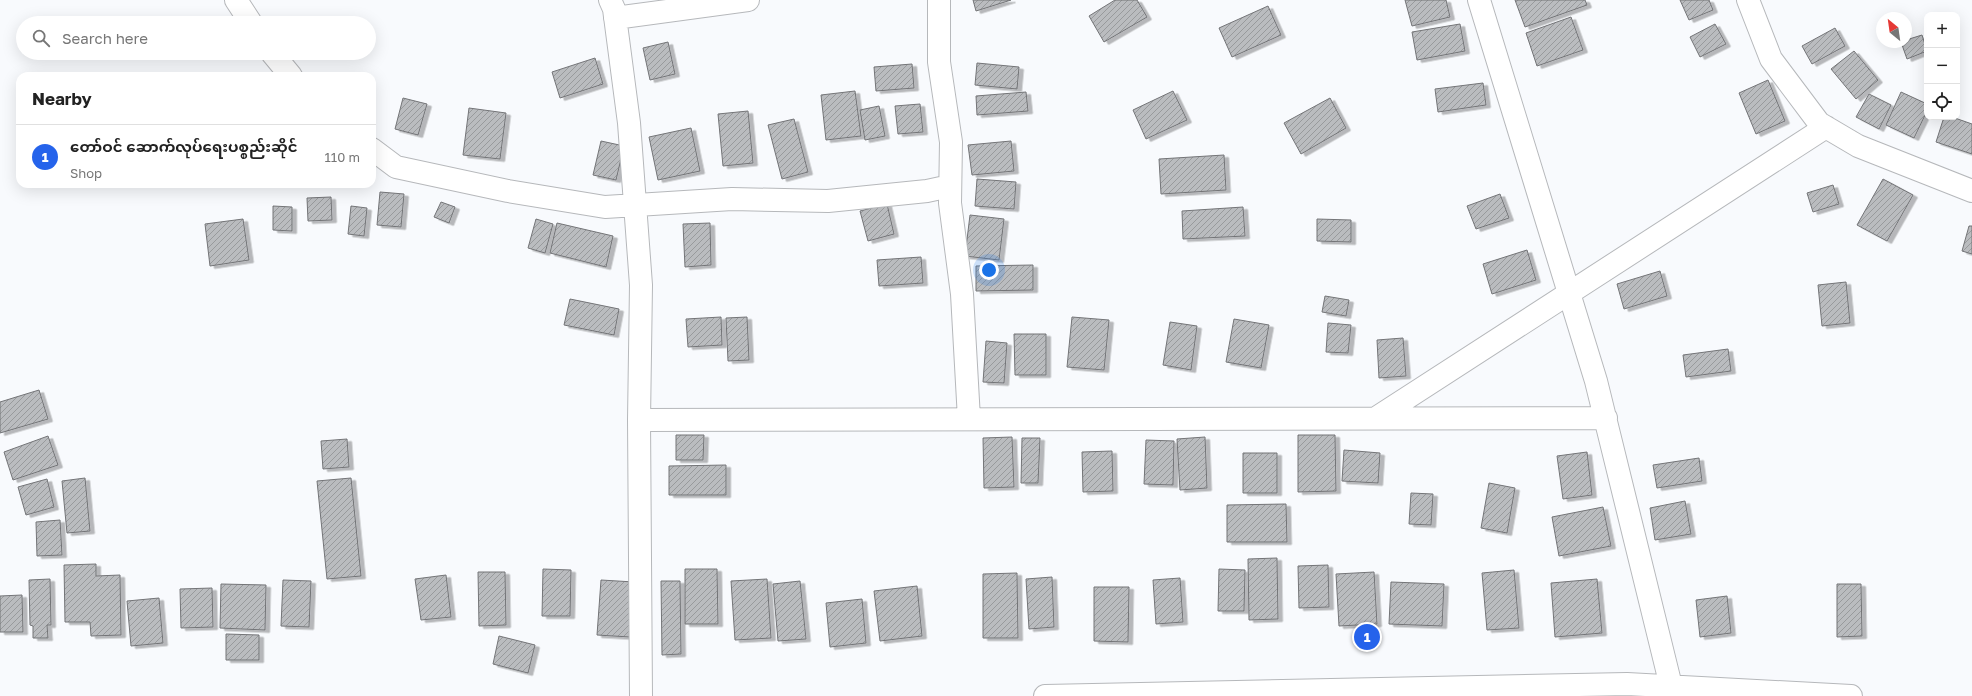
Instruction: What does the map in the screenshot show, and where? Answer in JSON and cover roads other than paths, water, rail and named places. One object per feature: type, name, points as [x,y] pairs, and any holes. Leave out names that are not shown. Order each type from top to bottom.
[{"type":"street","points":[[236,0],[246,16]]},
{"type":"street","points":[[641,696],[639,420],[641,285],[629,122],[612,9],[748,0]]},
{"type":"street","points":[[939,0],[939,62],[951,142],[950,202],[962,294],[969,419]]},
{"type":"street","points":[[1479,0],[1606,418],[1671,686]]},
{"type":"street","points":[[1748,0],[1771,59],[1819,123],[1858,146],[1972,191]]},
{"type":"street","points":[[278,60],[289,72]]},
{"type":"street","points":[[1376,418],[1826,127]]},
{"type":"street","points":[[376,152],[396,167],[508,191],[605,207],[732,199],[828,202],[950,186]]},
{"type":"street","points":[[639,420],[1606,418]]},
{"type":"street","points":[[1045,696],[1627,684],[1851,696]]},
{"type":"place","name":"တော်ဝင် ဆောက်လုပ်ရေးပစ္စည်းဆိုင်","points":[[1367,637]]}]
